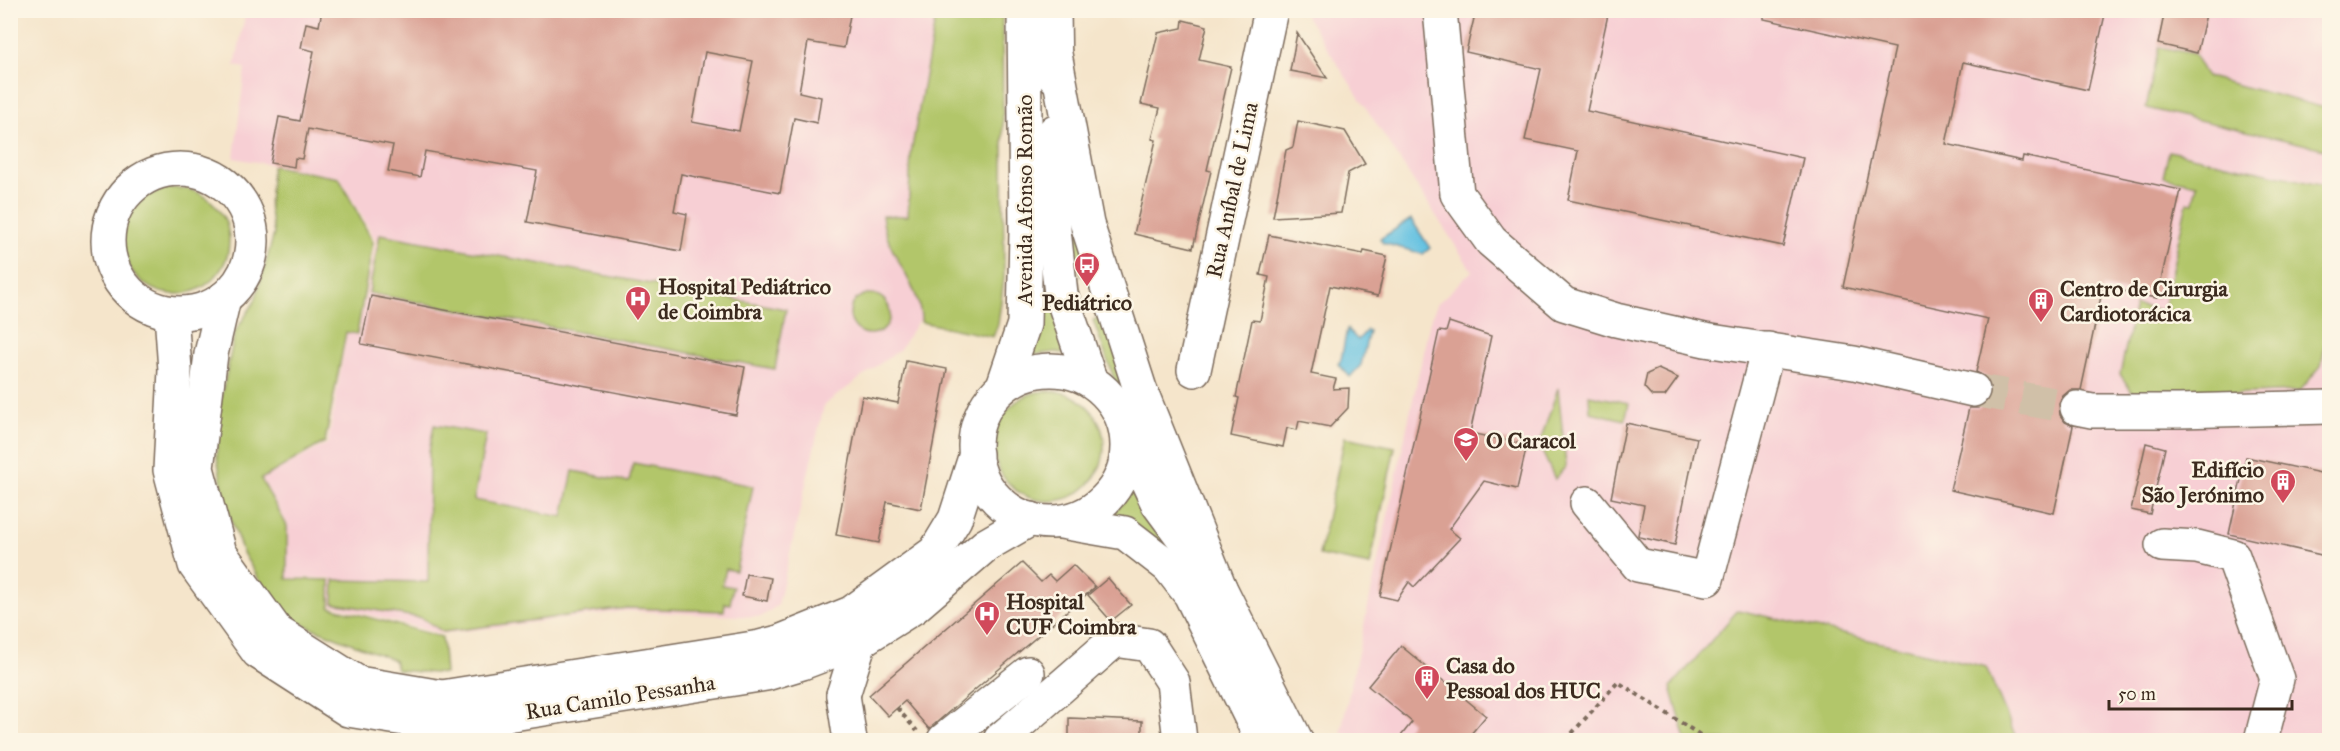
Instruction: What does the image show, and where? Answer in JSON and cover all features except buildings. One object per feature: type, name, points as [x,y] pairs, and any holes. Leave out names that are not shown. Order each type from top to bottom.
[{"type":"street","name":"Avenida Afonso Romão","points":[[1003,386],[1024,324],[1026,232],[1024,10]]},
{"type":"street","name":"Avenida Afonso Romão","points":[[1054,10],[1054,230],[1061,294],[1090,379]]},
{"type":"street","name":"Rua Aníbal de Lima","points":[[1194,370],[1271,10]]},
{"type":"street","points":[[1440,10],[1456,194],[1491,242],[1564,304],[1616,320],[1705,340],[1854,363],[1972,390]]},
{"type":"street","points":[[1054,54],[1088,224],[1140,389],[1220,588],[1296,741]]},
{"type":"street","points":[[180,169],[204,173],[225,184],[241,203],[249,222],[252,243],[248,264],[239,282],[224,298],[208,308],[190,313],[171,313],[148,306],[128,292],[114,272],[108,249],[109,225],[119,202],[135,184],[156,172],[180,169]]},
{"type":"street","name":"Rua Camilo Pessanha","points":[[224,298],[211,354],[197,468],[220,553],[277,632],[358,683],[442,697],[760,647],[779,642],[851,613],[935,552],[955,519],[976,454]]},
{"type":"street","name":"Rua Camilo Pessanha","points":[[171,313],[175,370],[170,470],[195,565],[258,652],[348,710],[442,725],[766,675],[860,641],[914,607],[986,545],[1046,520]]},
{"type":"street","points":[[1587,503],[1638,565],[1707,579],[1768,349]]},
{"type":"street","points":[[1220,588],[1158,504],[1128,438],[1121,415],[1108,394],[1090,379],[1073,372],[1055,369],[1036,370],[1019,376],[1003,386],[986,405],[977,429],[976,454],[981,476],[993,495],[1010,510],[1046,520],[1125,533],[1169,567],[1190,594],[1262,741]]},
{"type":"street","points":[[2077,408],[2091,411],[2179,411],[2330,407]]},
{"type":"street","points":[[1046,520],[1083,515],[1103,502],[1118,484],[1126,461],[1128,438]]},
{"type":"street","points":[[2162,545],[2197,547],[2233,556],[2277,679],[2261,741]]},
{"type":"street","points":[[1000,741],[1115,640],[1149,645],[1173,682],[1180,741]]},
{"type":"street","points":[[850,741],[843,695],[860,641]]},
{"type":"street","points":[[802,663],[843,695]]},
{"type":"street","points":[[931,736],[1028,672]]},
{"type":"path","points":[[1566,741],[1618,682],[1708,741]]},
{"type":"path","points":[[897,708],[931,736]]},
{"type":"shaded area","name":"Hospital Pediátrico de Coimbra","points":[[246,11],[1003,11],[1005,279],[999,324],[994,336],[918,321],[900,349],[824,405],[778,605],[761,617],[627,611],[442,634],[331,605],[331,578],[288,578],[288,525],[262,479],[328,443],[347,333],[358,335],[376,241],[340,177],[234,158],[245,68],[235,66]]},
{"type":"shaded area","points":[[1303,11],[2329,11],[2329,740],[1346,740],[1341,731],[1430,321],[1437,304],[1472,271]]},
{"type":"green space","points":[[937,10],[1002,11],[1004,278],[998,324],[993,337],[921,322],[916,296],[890,245],[882,216],[908,216],[911,153]]},
{"type":"green space","points":[[2159,47],[2194,54],[2207,77],[2329,109],[2329,150],[2146,108]]},
{"type":"green space","points":[[2169,151],[2329,187],[2329,324],[2321,366],[2300,391],[2136,398],[2120,374],[2135,305],[2163,311],[2187,202],[2193,203],[2197,184],[2163,177]]},
{"type":"green space","points":[[272,166],[339,178],[373,242],[357,334],[346,332],[325,442],[261,479],[287,526],[287,579],[330,580],[330,607],[442,637],[445,674],[397,670],[394,660],[297,622],[267,593],[243,553],[226,506],[217,457],[218,414],[235,332],[255,301],[274,234],[269,205]]},
{"type":"green space","points":[[176,188],[196,192],[214,203],[225,221],[229,241],[225,261],[214,279],[196,290],[176,294],[156,290],[138,279],[127,261],[123,241],[127,221],[138,203],[156,192]]},
{"type":"green space","points":[[1083,233],[1136,415],[1128,398],[1116,384],[1093,320],[1098,318],[1090,296],[1096,294],[1088,274],[1081,276],[1066,237],[1068,234]]},
{"type":"green space","points":[[380,234],[786,309],[775,369],[369,293]]},
{"type":"green space","points":[[1037,238],[1067,354],[1056,352],[1031,355]]},
{"type":"green space","points":[[870,294],[878,295],[884,300],[889,306],[889,322],[884,328],[878,333],[870,334],[862,333],[856,328],[851,322],[850,314],[851,306],[856,300],[862,295]]},
{"type":"green space","points":[[1558,388],[1566,466],[1555,479],[1539,445]]},
{"type":"green space","points":[[1049,391],[1070,396],[1088,407],[1099,425],[1104,446],[1099,467],[1088,485],[1070,496],[1049,501],[1028,496],[1010,485],[999,467],[994,446],[999,425],[1010,407],[1028,396]]},
{"type":"green space","points":[[1589,395],[1629,403],[1625,420],[1590,412]]},
{"type":"green space","points":[[434,425],[486,434],[474,500],[563,517],[573,471],[629,482],[633,463],[753,486],[736,571],[726,569],[722,585],[733,587],[730,604],[725,603],[724,611],[627,608],[443,632],[422,618],[333,603],[334,580],[428,582],[429,452]]},
{"type":"green space","points":[[1345,437],[1395,447],[1370,565],[1319,555]]},
{"type":"green space","points":[[1131,490],[1147,518],[1182,556],[1188,576],[1111,516]]},
{"type":"green space","points":[[1738,610],[1986,667],[2017,740],[1686,740],[1671,687]]},
{"type":"water","points":[[1411,219],[1430,248],[1423,254],[1383,243],[1380,239]]},
{"type":"water","points":[[1347,329],[1358,340],[1367,330],[1369,331],[1361,365],[1350,377],[1338,364],[1341,360]]},
{"type":"tunnel","points":[[1973,390],[2077,408]]},
{"type":"place","name":"Pediátrico","points":[[1087,288]]},
{"type":"place","name":"Hospital Pediátrico de Coimbra","points":[[638,322]]},
{"type":"place","name":"Centro de Cirurgia Cardiotorácica","points":[[2041,324]]},
{"type":"place","name":"O Caracol","points":[[1466,463]]},
{"type":"place","name":"Edifício São Jerónimo","points":[[2283,505]]},
{"type":"place","name":"Hospital CUF Coimbra","points":[[987,637]]},
{"type":"place","name":"Casa do Pessoal dos HUC","points":[[1427,701]]}]
